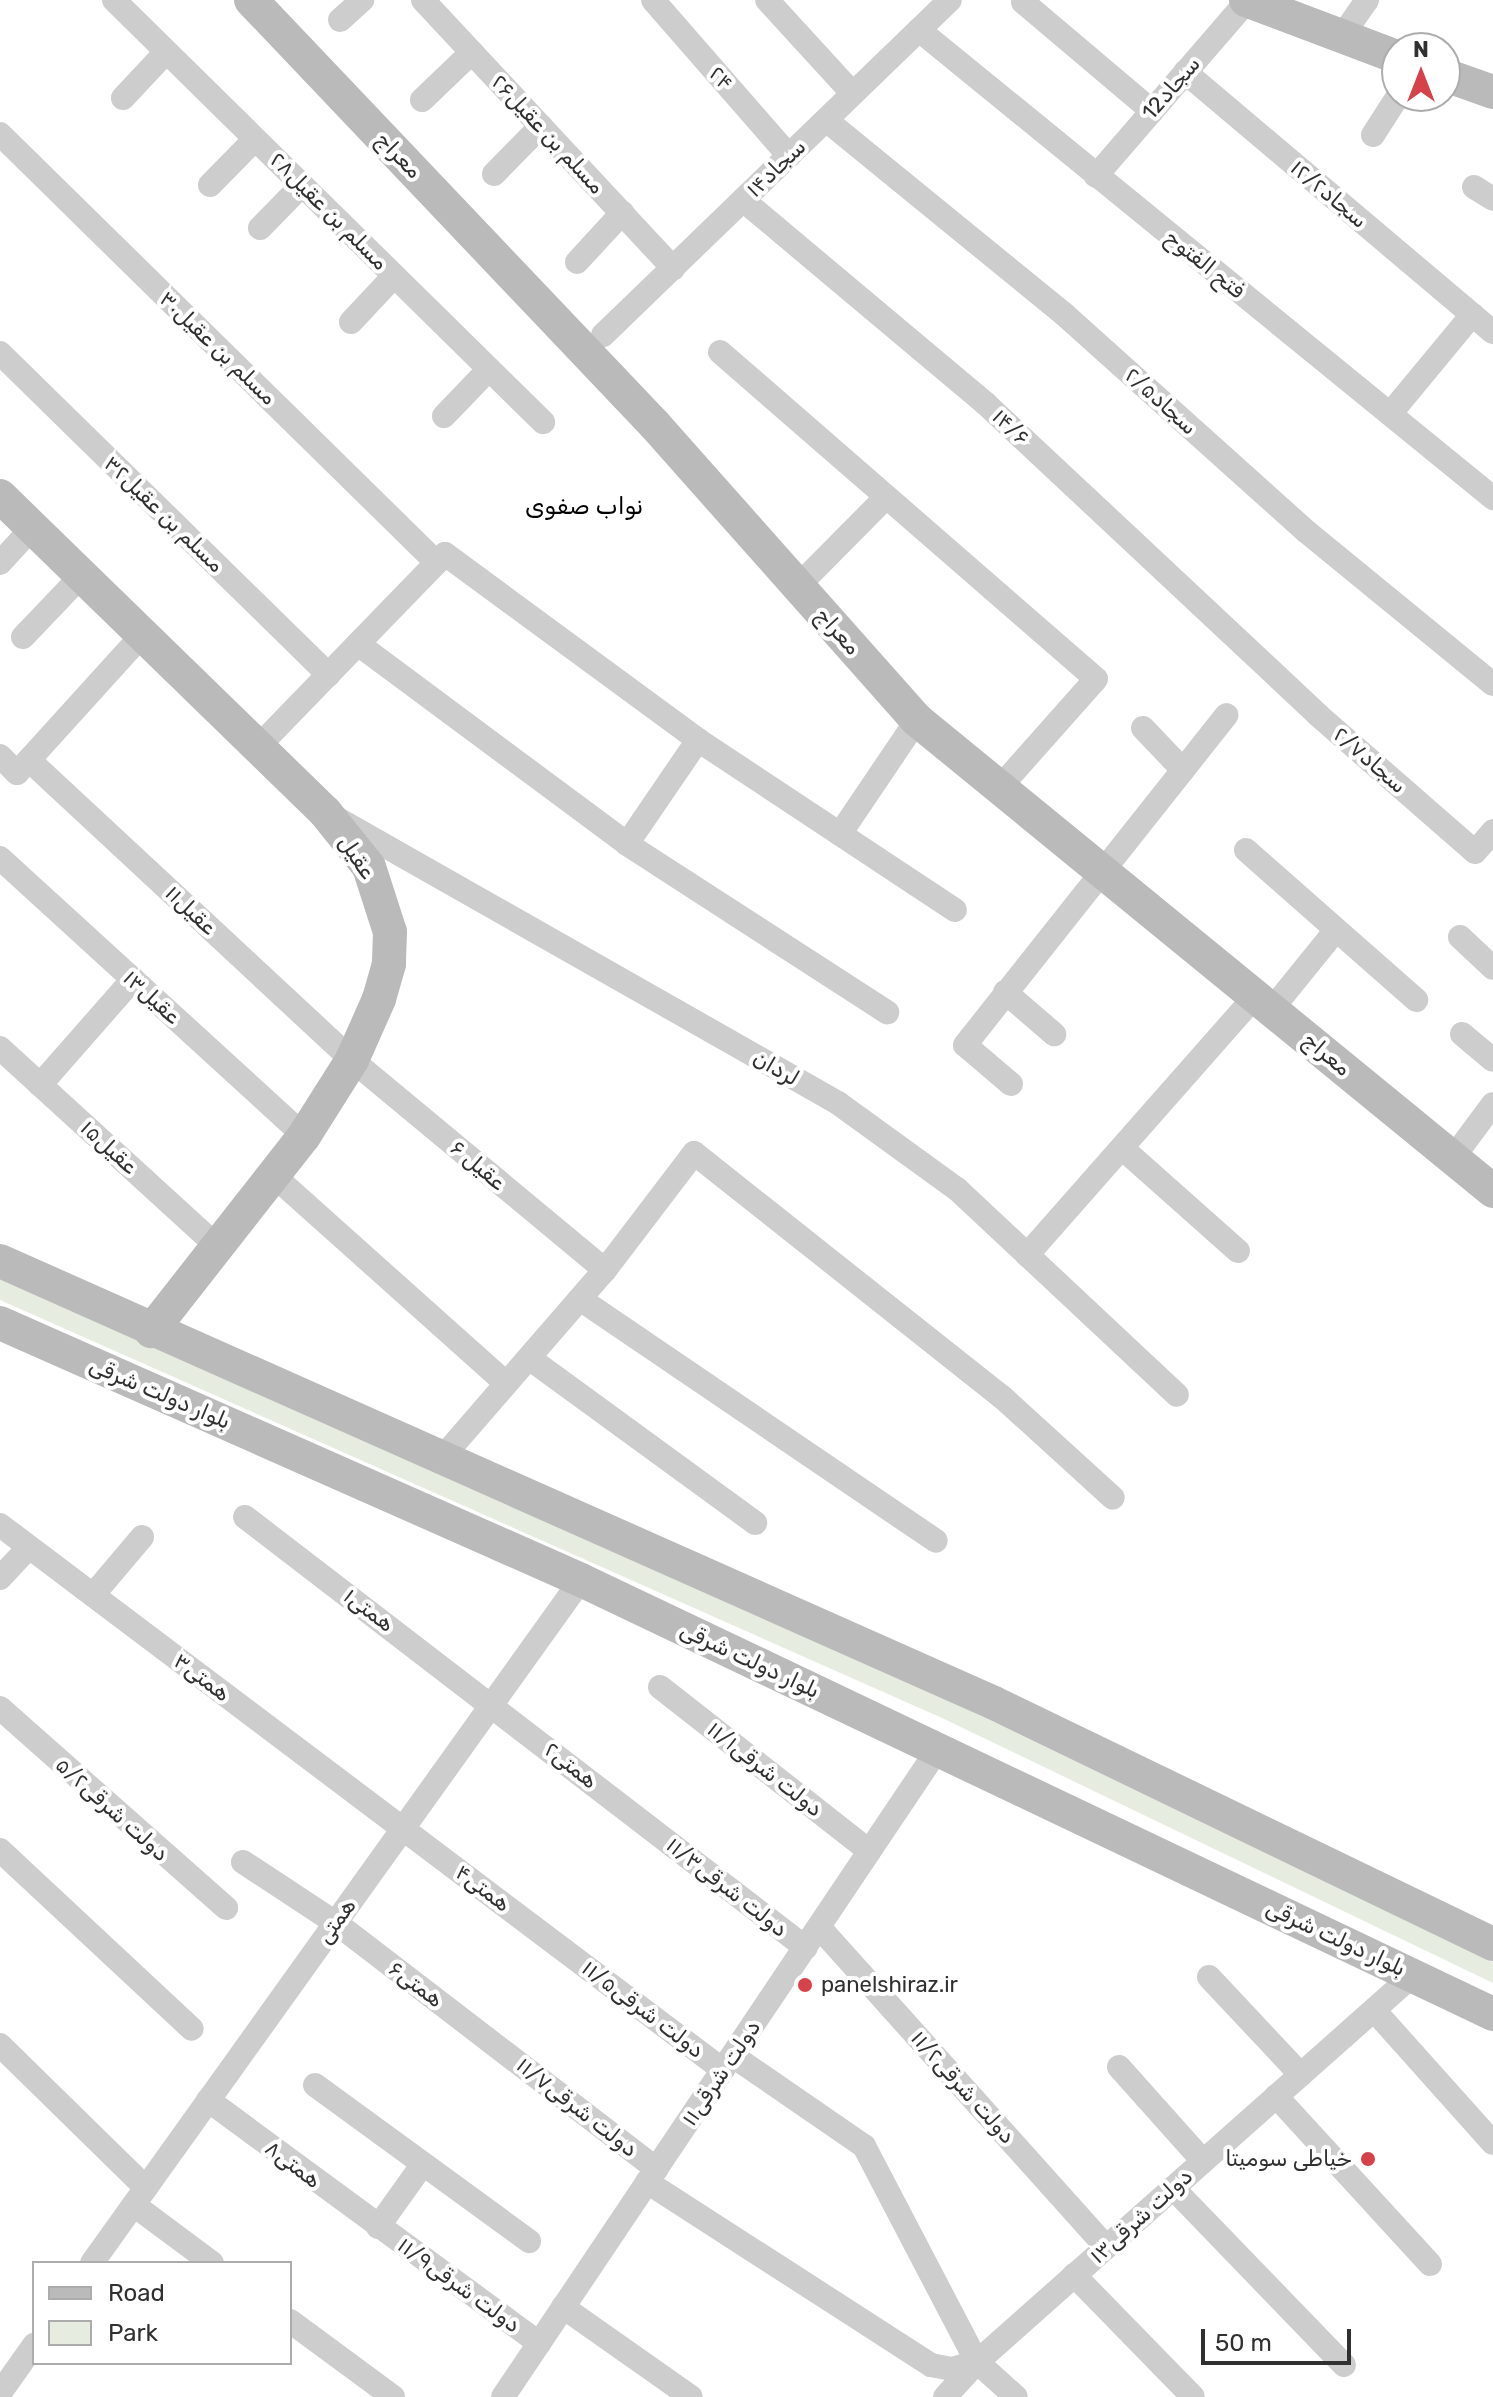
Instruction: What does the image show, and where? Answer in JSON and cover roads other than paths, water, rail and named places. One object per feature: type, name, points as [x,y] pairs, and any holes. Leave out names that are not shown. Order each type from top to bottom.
[{"type":"main road","name":"معراج","points":[[251,0],[655,425],[917,720],[1102,868],[1493,1191]]},
{"type":"main road","points":[[1246,0],[1381,51]]},
{"type":"main road","points":[[1461,78],[1489,83]]},
{"type":"main road","name":"عقیل","points":[[0,496],[325,812],[369,867],[390,932],[389,964],[379,999],[352,1060],[304,1136],[151,1331]]},
{"type":"main road","points":[[0,1261],[151,1331],[994,1703],[1493,1944]]},
{"type":"main road","name":"بلوار دولت شرقی","points":[[0,1323],[581,1580],[1493,2014]]},
{"type":"street","name":"مسلم بن عقیل۲۸","points":[[114,0],[543,422]]},
{"type":"street","points":[[340,20],[362,0]]},
{"type":"street","name":"مسلم بن عقیل۲۶","points":[[423,0],[673,268]]},
{"type":"street","name":"۲۴","points":[[653,0],[789,156]]},
{"type":"street","points":[[767,0],[853,94]]},
{"type":"street","name":"۱۴سجاد","points":[[603,335],[950,0]]},
{"type":"street","name":"12سجاد","points":[[1096,176],[1246,0]]},
{"type":"street","points":[[1342,36],[1367,0]]},
{"type":"street","points":[[1023,2],[1152,111]]},
{"type":"street","name":"فتح الفتوح","points":[[919,30],[1493,498]]},
{"type":"street","points":[[123,98],[166,52]]},
{"type":"street","points":[[422,100],[472,52]]},
{"type":"street","name":"۱۲/۲سجاد","points":[[1185,72],[1493,332]]},
{"type":"street","points":[[1373,135],[1388,112]]},
{"type":"street","name":"۲/۵سجاد","points":[[826,120],[1065,315],[1307,532],[1493,684]]},
{"type":"street","points":[[494,174],[541,126]]},
{"type":"street","name":"مسلم بن عقیل۳۰","points":[[0,134],[437,563]]},
{"type":"street","points":[[210,185],[255,139]]},
{"type":"street","points":[[260,228],[302,185]]},
{"type":"street","name":"۱۴/۶","points":[[743,200],[986,404],[1267,667]]},
{"type":"street","points":[[577,262],[622,213]]},
{"type":"street","points":[[351,322],[394,276]]},
{"type":"street","points":[[1390,414],[1472,315]]},
{"type":"street","points":[[720,352],[1096,679],[1000,787]]},
{"type":"street","name":"مسلم بن عقیل۳۲","points":[[0,353],[329,675]]},
{"type":"street","points":[[444,416],[489,369]]},
{"type":"street","points":[[798,586],[886,497]]},
{"type":"street","points":[[0,563],[32,528]]},
{"type":"street","points":[[257,748],[445,554],[698,740],[955,910]]},
{"type":"street","points":[[23,637],[81,576]]},
{"type":"street","points":[[15,763],[142,635]]},
{"type":"street","points":[[358,644],[627,844],[887,1012]]},
{"type":"street","name":"سجاد۲/۷","points":[[1267,667],[1475,852],[1493,831]]},
{"type":"street","points":[[1011,1084],[965,1045],[1102,868],[1227,715]]},
{"type":"street","points":[[840,834],[917,720]]},
{"type":"street","points":[[1143,728],[1183,770]]},
{"type":"street","points":[[627,844],[698,740]]},
{"type":"street","name":"عقیل۱۱","points":[[15,763],[352,1060]]},
{"type":"street","name":"لردان","points":[[325,812],[838,1103],[957,1189],[1177,1395]]},
{"type":"street","points":[[1246,850],[1416,1000]]},
{"type":"street","name":"عقیل۱۳","points":[[3,868],[133,979],[304,1136]]},
{"type":"street","points":[[1027,1255],[1122,1148],[1336,930]]},
{"type":"street","points":[[1460,937],[1493,968]]},
{"type":"street","points":[[40,1085],[133,979]]},
{"type":"street","points":[[1005,992],[1054,1034]]},
{"type":"street","points":[[1462,1034],[1493,1060]]},
{"type":"street","name":"عقیل۱۵","points":[[0,1048],[217,1246]]},
{"type":"street","name":"عقیل ۶","points":[[352,1060],[605,1270]]},
{"type":"street","points":[[1453,1158],[1493,1104]]},
{"type":"street","points":[[1122,1148],[1238,1251]]},
{"type":"street","points":[[441,1459],[605,1270],[694,1153],[1001,1396],[1113,1498]]},
{"type":"street","points":[[273,1175],[506,1383]]},
{"type":"street","points":[[580,1299],[936,1541]]},
{"type":"street","points":[[529,1358],[755,1523]]},
{"type":"street","name":"۱همتی","points":[[245,1517],[492,1704]]},
{"type":"street","name":"۳همتی","points":[[0,1525],[403,1828]]},
{"type":"street","points":[[93,1595],[142,1537]]},
{"type":"street","points":[[0,1578],[29,1547]]},
{"type":"street","name":"همتی","points":[[93,2261],[581,1580]]},
{"type":"street","name":"۱۱/۱دولت شرقی","points":[[660,1687],[869,1851]]},
{"type":"street","name":"۲همتی","points":[[492,1704],[649,1826]]},
{"type":"street","name":"۵/۲دولت شرقی","points":[[0,1708],[226,1908]]},
{"type":"street","name":"۱۱دولت شرقی","points":[[503,2397],[938,1749]]},
{"type":"street","name":"۱۱/۳دولت شرقی","points":[[649,1826],[806,1948]]},
{"type":"street","name":"۴همتی","points":[[403,1828],[563,1949]]},
{"type":"street","points":[[0,1850],[192,2029]]},
{"type":"street","name":"۶همتی","points":[[243,1862],[336,1923],[496,2045]]},
{"type":"street","name":"۱۱/۲دولت شرقی","points":[[819,1927],[1106,2247]]},
{"type":"street","name":"۱۱/۵دولت شرقی","points":[[563,1949],[728,2063],[864,2146],[977,2362]]},
{"type":"street","name":"۱۳دولت شرقی","points":[[945,2397],[977,2362],[1413,1975]]},
{"type":"street","points":[[1209,1977],[1301,2075]]},
{"type":"street","points":[[1374,2010],[1493,2143]]},
{"type":"street","points":[[0,2045],[140,2196],[210,2261]]},
{"type":"street","name":"۱۱/۷دولت شرقی","points":[[496,2045],[652,2175],[931,2365],[952,2369],[977,2362]]},
{"type":"street","points":[[1119,2067],[1203,2161]]},
{"type":"street","points":[[315,2085],[529,2241]]},
{"type":"street","points":[[1276,2096],[1430,2264]]},
{"type":"street","name":"همتی۸","points":[[208,2100],[378,2227]]},
{"type":"street","points":[[378,2227],[423,2164]]},
{"type":"street","points":[[1173,2188],[1344,2365]]},
{"type":"street","name":"۱۱/۹دولت شرقی","points":[[378,2227],[539,2343]]},
{"type":"street","points":[[1074,2275],[1193,2397]]},
{"type":"street","points":[[563,2307],[691,2397]]},
{"type":"street","points":[[292,2322],[393,2397]]},
{"type":"street","points":[[0,2393],[32,2348]]},
{"type":"street","points":[[977,2362],[1016,2397]]},
{"type":"place","name":"panelshiraz.ir","points":[[805,1985]]},
{"type":"place","name":"خیاطی سومیتا","points":[[1368,2159]]},
{"type":"district","name":"نواب صفوی","points":[[584,507]]}]
